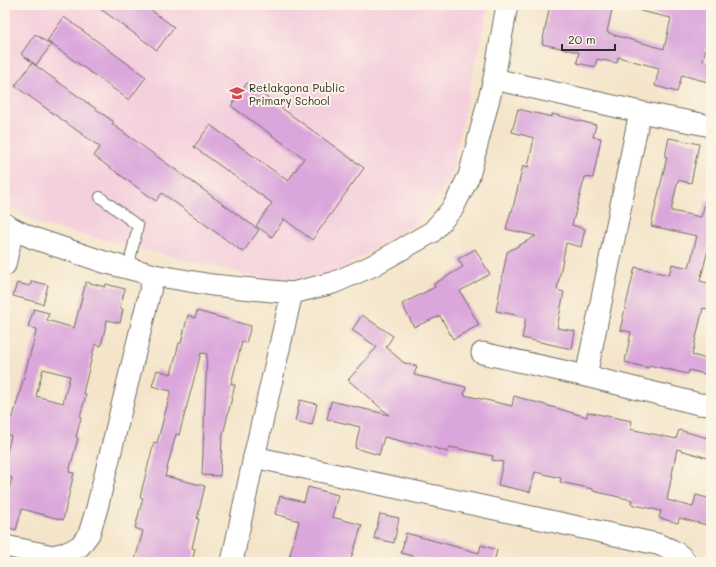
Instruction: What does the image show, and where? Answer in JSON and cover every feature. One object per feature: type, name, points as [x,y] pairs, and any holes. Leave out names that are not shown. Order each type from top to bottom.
[{"type":"street","points":[[5,265],[9,227],[33,238],[104,262],[154,275],[212,285],[292,293],[333,283],[372,266],[432,232],[454,208],[469,176],[494,79],[507,5]]},
{"type":"street","points":[[494,79],[640,112],[711,126]]},
{"type":"street","points":[[586,376],[640,112]]},
{"type":"street","points":[[5,546],[53,556],[75,549],[84,542],[89,534],[97,508],[154,275]]},
{"type":"street","points":[[232,562],[254,457],[292,293]]},
{"type":"street","points":[[482,353],[586,376],[699,404],[711,404]]},
{"type":"street","points":[[254,457],[657,544],[681,555],[686,562]]},
{"type":"lane","points":[[100,197],[138,226],[128,268]]},
{"type":"shaded area","name":"Retlakgona Public Primary School","points":[[5,5],[488,5],[449,182],[413,225],[331,275],[272,281],[39,224],[13,209],[5,197]]},
{"type":"building","points":[[95,5],[144,5],[174,27],[157,50]]},
{"type":"building","points":[[550,5],[613,5],[607,32],[664,49],[671,18],[640,11],[640,5],[711,5],[711,22],[703,61],[711,63],[711,83],[682,75],[677,92],[655,86],[659,68],[618,57],[617,63],[597,59],[595,67],[577,63],[579,52],[542,44]]},
{"type":"building","points":[[64,17],[146,77],[129,100],[47,41]]},
{"type":"building","points":[[35,34],[51,45],[36,65],[21,54]]},
{"type":"building","points":[[32,63],[114,122],[112,124],[259,230],[243,252],[162,193],[156,201],[94,156],[100,147],[15,86]]},
{"type":"building","points":[[247,83],[364,168],[312,240],[284,219],[272,237],[256,226],[272,203],[194,147],[210,125],[288,181],[304,158],[231,106]]},
{"type":"building","points":[[518,109],[552,117],[552,114],[596,125],[593,137],[601,138],[593,178],[585,177],[572,225],[585,229],[581,247],[566,243],[557,290],[564,292],[557,328],[575,331],[572,349],[522,338],[526,317],[496,311],[507,252],[536,236],[506,229],[511,211],[512,212],[523,165],[528,167],[534,138],[512,132]]},
{"type":"building","points":[[669,138],[699,144],[691,183],[678,180],[671,211],[701,217],[706,200],[711,200],[711,238],[700,281],[711,284],[711,310],[703,308],[692,355],[711,360],[708,375],[689,370],[688,374],[649,365],[649,368],[625,362],[631,332],[620,330],[635,267],[669,275],[672,264],[689,268],[697,236],[651,226],[667,157],[665,157]]},
{"type":"building","points":[[475,249],[490,274],[460,291],[479,325],[453,339],[440,316],[414,327],[402,304],[435,287],[434,284],[463,267],[458,259]]},
{"type":"building","points":[[32,281],[48,285],[43,304],[13,296],[17,283],[30,286]]},
{"type":"building","points":[[86,282],[105,287],[106,284],[125,289],[120,308],[123,309],[120,323],[107,320],[101,346],[95,344],[83,393],[86,394],[76,437],[78,438],[69,472],[74,473],[63,520],[22,509],[16,530],[5,527],[5,506],[12,478],[5,476],[5,460],[11,436],[5,434],[5,428],[8,416],[13,417],[37,329],[28,327],[34,309],[49,313],[47,320],[74,328]],"holes":[[[43,369],[70,376],[63,403],[36,396]]]},
{"type":"building","points":[[197,311],[251,326],[246,343],[242,342],[231,384],[235,385],[222,439],[220,476],[202,475],[207,354],[201,353],[179,435],[176,434],[165,476],[205,486],[192,548],[195,549],[192,562],[143,562],[135,560],[143,531],[135,528],[143,498],[140,497],[154,442],[157,443],[171,391],[152,386],[157,370],[171,374],[188,315],[195,318]]},
{"type":"building","points":[[362,315],[393,336],[386,347],[404,363],[417,366],[414,375],[466,387],[464,395],[512,406],[514,396],[587,417],[587,412],[632,421],[630,429],[676,439],[679,430],[711,439],[711,459],[677,449],[667,500],[693,507],[696,495],[711,499],[711,526],[679,518],[678,523],[659,518],[661,511],[631,504],[632,500],[593,491],[593,489],[560,482],[561,478],[535,472],[530,492],[498,485],[503,462],[492,460],[493,456],[450,447],[448,452],[414,442],[413,444],[384,437],[379,455],[355,448],[360,427],[327,419],[331,401],[389,415],[348,380],[377,347],[352,330]]},
{"type":"building","points":[[300,400],[317,404],[312,425],[295,421]]},
{"type":"building","points":[[308,487],[338,495],[332,517],[362,525],[350,562],[288,562],[299,521],[275,514],[280,496],[304,502]]},
{"type":"building","points":[[380,514],[399,518],[394,543],[374,538]]},
{"type":"building","points":[[406,533],[479,553],[481,545],[497,550],[494,562],[435,562],[401,553]]},
{"type":"place","name":"Retlakgona Public Primary School","points":[[237,93]]}]
